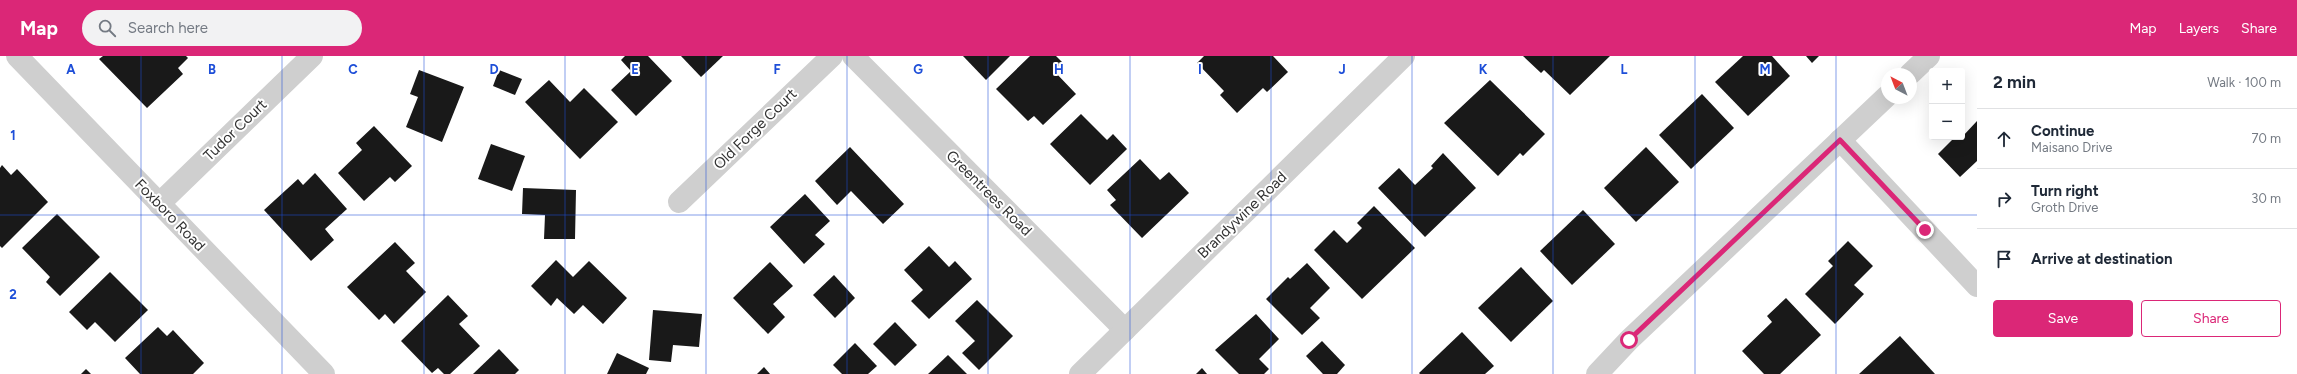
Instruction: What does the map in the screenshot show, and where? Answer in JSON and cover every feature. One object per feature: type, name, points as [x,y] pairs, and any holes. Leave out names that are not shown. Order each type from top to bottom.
[{"type":"street","name":"Foxboro Road","points":[[17,56],[324,374]]},
{"type":"street","name":"Tudor Court","points":[[159,204],[312,56]]},
{"type":"street","name":"Old Forge Court","points":[[679,202],[832,56]]},
{"type":"street","name":"Greentrees Road","points":[[853,56],[1125,330]]},
{"type":"street","points":[[1916,68],[1929,56]]},
{"type":"street","name":"Brandywine Road","points":[[1080,374],[1394,59]]},
{"type":"street","points":[[1597,374],[1635,334],[1881,102]]},
{"type":"street","points":[[1840,140],[1977,286]]},
{"type":"building","points":[[103,56],[186,56],[188,58],[178,68],[183,74],[147,108],[99,59]]},
{"type":"building","points":[[625,56],[648,56],[672,81],[636,116],[611,90],[631,71],[621,60]]},
{"type":"building","points":[[681,56],[723,56],[701,77]]},
{"type":"building","points":[[963,56],[1010,56],[986,80]]},
{"type":"building","points":[[1030,56],[1056,56],[1064,64],[1055,72],[1076,94],[1043,125],[1034,116],[1028,121],[996,89]]},
{"type":"building","points":[[1204,56],[1273,56],[1288,72],[1267,92],[1263,88],[1237,113],[1220,95],[1224,91],[1197,63]]},
{"type":"building","points":[[1523,56],[1610,56],[1570,95],[1544,70],[1541,73]]},
{"type":"building","points":[[1743,56],[1772,56],[1790,76],[1748,116],[1715,82]]},
{"type":"building","points":[[1806,56],[1819,56],[1812,63]]},
{"type":"building","points":[[419,70],[464,87],[442,142],[406,127],[418,97],[410,94]]},
{"type":"building","points":[[499,70],[522,79],[515,95],[493,86]]},
{"type":"building","points":[[549,80],[570,102],[584,88],[618,122],[580,159],[525,102]]},
{"type":"building","points":[[1490,80],[1545,134],[1523,156],[1520,153],[1498,176],[1444,123]]},
{"type":"building","points":[[1702,94],[1734,128],[1691,169],[1659,135]]},
{"type":"building","points":[[1081,114],[1107,140],[1113,134],[1127,149],[1090,185],[1050,144]]},
{"type":"building","points":[[1977,121],[1977,161],[1960,177],[1938,154],[1952,140],[1965,140],[1965,134]]},
{"type":"building","points":[[374,126],[412,166],[395,182],[390,177],[364,201],[338,173],[362,150],[356,143]]},
{"type":"building","points":[[491,144],[525,156],[512,191],[478,179]]},
{"type":"building","points":[[850,147],[904,204],[883,224],[851,191],[837,205],[815,181]]},
{"type":"building","points":[[1646,147],[1679,182],[1636,222],[1604,188]]},
{"type":"building","points":[[1443,153],[1476,188],[1425,237],[1378,188],[1399,168],[1415,185],[1433,168],[1431,166]]},
{"type":"building","points":[[1140,159],[1160,180],[1169,172],[1189,193],[1142,238],[1110,205],[1116,200],[1107,190]]},
{"type":"building","points":[[2,165],[11,175],[17,169],[48,202],[2,248],[0,246],[0,168]]},
{"type":"building","points":[[315,173],[347,209],[325,229],[334,240],[311,261],[264,210],[298,179],[303,185]]},
{"type":"building","points":[[523,188],[576,190],[575,239],[544,239],[545,215],[522,214]]},
{"type":"building","points":[[805,194],[830,221],[815,235],[825,244],[804,264],[770,227]]},
{"type":"building","points":[[1374,206],[1415,248],[1362,299],[1314,250],[1334,230],[1347,243],[1362,228],[1357,223]]},
{"type":"building","points":[[1583,210],[1615,244],[1572,285],[1540,251]]},
{"type":"building","points":[[57,214],[100,257],[60,296],[46,282],[50,277],[22,248]]},
{"type":"building","points":[[1848,241],[1873,266],[1854,285],[1864,294],[1835,324],[1805,294],[1833,266],[1828,261]]},
{"type":"building","points":[[395,242],[415,263],[406,271],[426,292],[394,324],[385,314],[379,320],[347,287]]},
{"type":"building","points":[[929,246],[949,267],[955,261],[972,279],[929,319],[911,301],[923,290],[904,270]]},
{"type":"building","points":[[556,260],[573,277],[589,261],[627,298],[603,324],[583,305],[574,314],[557,298],[551,306],[531,286]]},
{"type":"building","points":[[770,262],[793,286],[773,304],[785,317],[768,334],[733,298]]},
{"type":"building","points":[[1307,263],[1330,288],[1310,308],[1320,318],[1302,335],[1266,299],[1288,277],[1290,279]]},
{"type":"building","points":[[1521,267],[1553,301],[1511,342],[1478,308]]},
{"type":"building","points":[[110,272],[148,310],[115,342],[95,322],[87,330],[69,312]]},
{"type":"building","points":[[834,275],[855,298],[835,318],[813,295]]},
{"type":"building","points":[[448,295],[468,316],[459,324],[480,346],[450,374],[444,374],[438,368],[432,373],[401,341]]},
{"type":"building","points":[[1786,298],[1821,335],[1780,374],[1764,374],[1742,351],[1772,322],[1767,316]]},
{"type":"building","points":[[977,300],[1013,336],[979,370],[962,353],[975,341],[955,321]]},
{"type":"building","points":[[653,310],[702,314],[699,347],[673,345],[671,362],[649,360]]},
{"type":"building","points":[[1256,314],[1279,339],[1259,359],[1269,369],[1264,374],[1239,374],[1215,350]]},
{"type":"building","points":[[895,322],[917,345],[895,366],[873,344]]},
{"type":"building","points":[[158,327],[167,336],[173,330],[204,363],[193,374],[140,374],[125,358]]},
{"type":"building","points":[[1462,332],[1494,366],[1485,374],[1419,373]]},
{"type":"building","points":[[1900,336],[1935,374],[1859,374]]},
{"type":"building","points":[[1322,341],[1345,365],[1337,374],[1323,374],[1306,356]]},
{"type":"building","points":[[855,343],[877,366],[868,374],[842,374],[833,365]]},
{"type":"building","points":[[499,349],[519,370],[515,374],[473,374]]},
{"type":"building","points":[[617,353],[649,368],[646,374],[607,374]]},
{"type":"building","points":[[948,355],[967,374],[928,374]]},
{"type":"building","points":[[764,367],[770,374],[757,374]]},
{"type":"building","points":[[1202,368],[1207,374],[1196,374]]},
{"type":"building","points":[[86,369],[91,374],[81,374]]},
{"type":"route","points":[[1629,340],[1840,140],[1925,230]]}]
